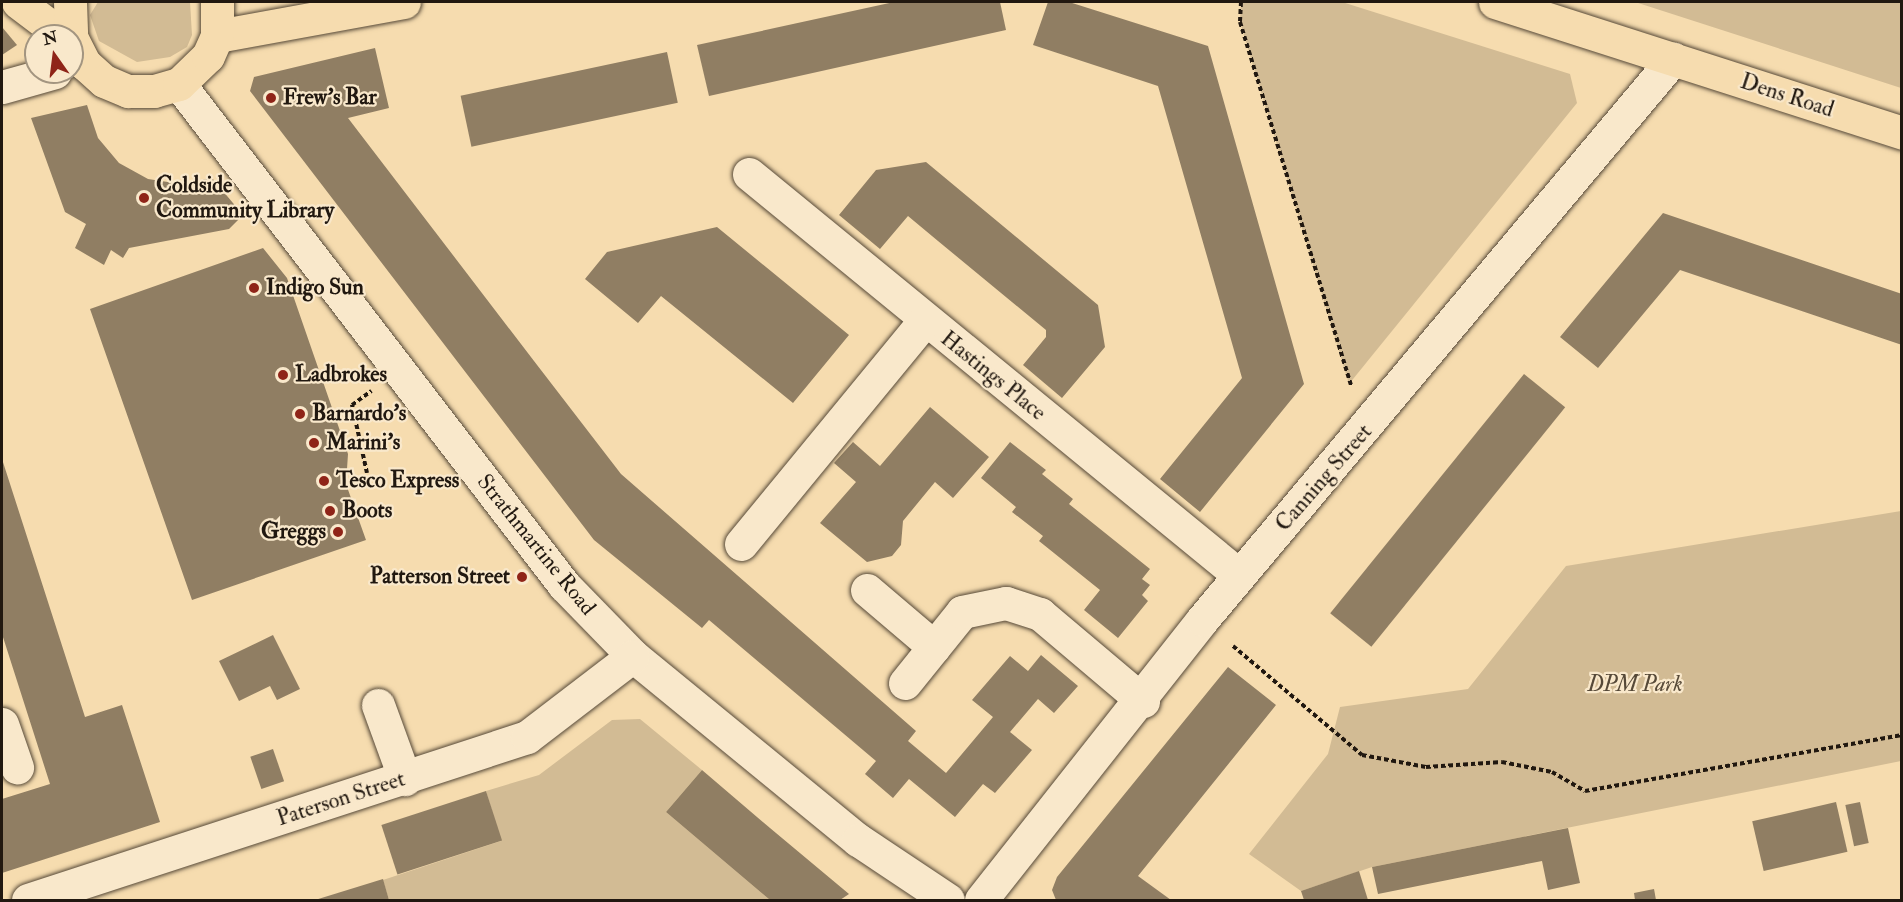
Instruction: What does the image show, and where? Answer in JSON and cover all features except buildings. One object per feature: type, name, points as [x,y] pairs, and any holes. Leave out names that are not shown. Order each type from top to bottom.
[{"type":"main road","points":[[18,2],[42,24]]},
{"type":"main road","points":[[70,2],[70,24]]},
{"type":"main road","points":[[84,63],[104,81],[128,90],[154,92],[179,84],[208,56],[217,36],[217,2]]},
{"type":"main road","points":[[217,36],[404,2]]},
{"type":"main road","name":"Dens Road","points":[[1495,2],[1902,133]]},
{"type":"street","name":"Canning Street","points":[[981,900],[1143,701],[1239,575],[1382,412],[1673,59]]},
{"type":"street","points":[[2,87],[24,75]]},
{"type":"street","name":"Strathmartine Road","points":[[179,84],[564,585],[633,656],[907,890],[948,900]]},
{"type":"street","name":"Hastings Place","points":[[749,174],[924,321],[1239,575]]},
{"type":"street","points":[[741,544],[924,321]]},
{"type":"street","points":[[867,590],[934,647]]},
{"type":"street","points":[[905,683],[962,612],[1006,603],[1040,614],[1143,701]]},
{"type":"street","name":"Paterson Street","points":[[28,900],[527,738],[633,656]]},
{"type":"street","points":[[378,705],[405,778]]},
{"type":"street","points":[[2,724],[17,767]]},
{"type":"path","points":[[1240,2],[1240,22],[1349,384],[1382,412]]},
{"type":"path","points":[[367,473],[352,405],[398,371]]},
{"type":"path","points":[[1233,646],[1362,755],[1426,766],[1502,762],[1552,772],[1585,791],[1902,735]]},
{"type":"green space","points":[[98,2],[190,2],[192,35],[187,47],[170,57],[137,62],[99,41],[90,15]]},
{"type":"green space","points":[[1241,2],[1342,2],[1570,74],[1577,103],[1349,384],[1240,22]]},
{"type":"green space","points":[[1635,2],[1901,2],[1901,88],[1830,65]]},
{"type":"green space","name":"DPM Park","points":[[1901,511],[1901,761],[1372,867],[1301,891],[1249,854],[1328,754],[1340,707],[1468,689],[1566,566]]},
{"type":"green space","points":[[640,719],[702,770],[666,812],[770,900],[389,900],[383,880],[501,841],[486,791],[539,775],[612,720]]},
{"type":"place","name":"Frew's Bar","points":[[271,98]]},
{"type":"place","name":"Coldside Community Library","points":[[144,198]]},
{"type":"place","name":"Indigo Sun","points":[[254,288]]},
{"type":"place","name":"Ladbrokes","points":[[283,375]]},
{"type":"place","name":"Barnardo's","points":[[300,414]]},
{"type":"place","name":"Marini's","points":[[314,443]]},
{"type":"place","name":"Tesco Express","points":[[324,481]]},
{"type":"place","name":"Boots","points":[[330,511]]},
{"type":"place","name":"Greggs","points":[[338,532]]},
{"type":"place","name":"Patterson Street","points":[[522,577]]}]
